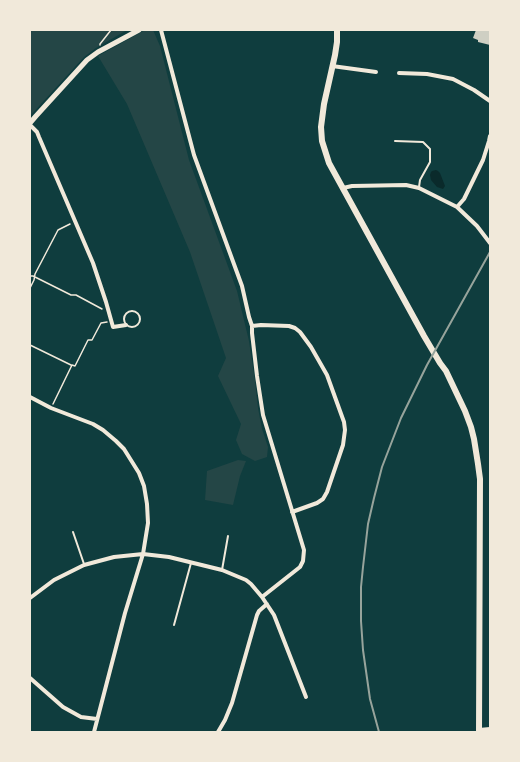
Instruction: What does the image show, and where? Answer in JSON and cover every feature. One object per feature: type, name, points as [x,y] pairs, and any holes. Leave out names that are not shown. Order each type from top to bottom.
[{"type":"main road","points":[[337,30],[337,42],[324,104],[321,127],[322,141],[329,163],[424,336],[446,371],[471,427],[478,459],[480,478],[479,731]]},
{"type":"street","points":[[126,325],[113,327],[93,264],[76,222],[39,137],[30,124],[87,60],[139,30]]},
{"type":"street","points":[[162,30],[194,155],[241,283],[252,326],[263,415],[304,550],[303,561],[300,567],[262,597]]},
{"type":"street","points":[[332,66],[376,72]]},
{"type":"street","points":[[399,73],[427,74],[453,79],[474,90],[490,101]]},
{"type":"street","points":[[457,207],[464,199],[482,160],[490,136]]},
{"type":"street","points":[[343,188],[352,186],[406,185],[419,188],[457,207],[490,243]]},
{"type":"street","points":[[252,326],[290,326],[300,332],[311,347],[327,375],[344,422],[345,438],[342,451],[323,499],[316,504],[292,512]]},
{"type":"street","points":[[30,397],[51,408],[92,424],[103,430],[124,449],[139,473],[144,486],[148,523],[143,554],[125,613],[94,732]]},
{"type":"street","points":[[30,598],[54,580],[84,565],[114,557],[143,554],[169,557],[191,561],[222,570],[246,580],[255,588],[267,604],[274,615],[306,697]]},
{"type":"street","points":[[218,732],[225,720],[232,702],[257,615],[259,611],[267,604]]},
{"type":"street","points":[[30,678],[63,707],[81,718],[97,719]]},
{"type":"street","points":[[479,731],[490,729]]},
{"type":"lane","points":[[395,141],[423,142],[430,149],[430,162],[420,180],[419,188]]},
{"type":"lane","points":[[132,311],[138,314],[140,320],[138,324],[133,327],[126,325],[124,316],[126,314],[132,311]]},
{"type":"lane","points":[[73,532],[84,565]]},
{"type":"lane","points":[[222,570],[228,536]]},
{"type":"lane","points":[[174,626],[191,561]]},
{"type":"path","points":[[103,50],[100,44],[111,30]]},
{"type":"path","points":[[30,288],[58,230],[76,222]]},
{"type":"path","points":[[30,276],[33,276],[71,295],[76,295],[97,306]]},
{"type":"path","points":[[51,408],[72,365],[75,366],[88,340],[92,340],[101,323]]},
{"type":"path","points":[[30,344],[72,365]]},
{"type":"shaded area","points":[[30,30],[127,30],[96,48],[84,57],[30,116]]},
{"type":"shaded area","points":[[145,30],[153,30],[160,46],[189,160],[237,291],[249,341],[262,429],[268,447],[267,457],[255,461],[242,454],[236,440],[241,424],[218,376],[226,358],[190,252],[127,104],[98,56]]},
{"type":"shaded area","points":[[436,170],[440,173],[445,186],[443,189],[437,187],[431,180],[431,172]]},
{"type":"shaded area","points":[[238,460],[246,461],[240,476],[233,505],[205,500],[207,471]]},
{"type":"building","points":[[476,30],[490,30],[490,45],[478,42],[478,40],[473,38]]},
{"type":"railway","points":[[379,732],[370,699],[363,650],[361,621],[361,587],[363,567],[368,524],[374,498],[382,467],[401,418],[427,365],[490,252]]}]
